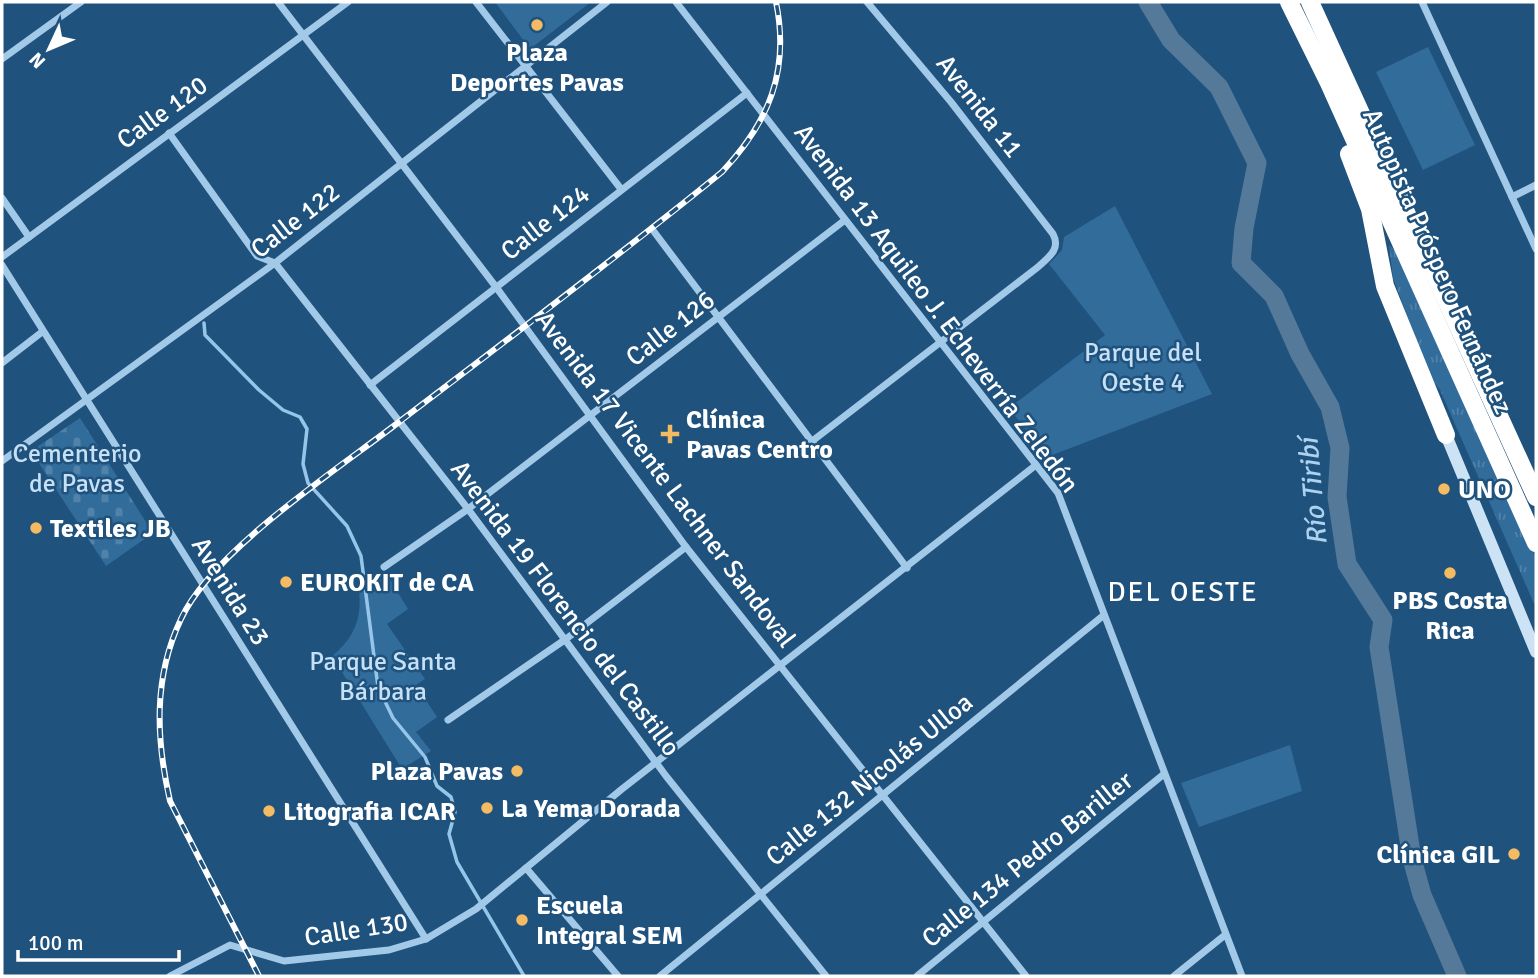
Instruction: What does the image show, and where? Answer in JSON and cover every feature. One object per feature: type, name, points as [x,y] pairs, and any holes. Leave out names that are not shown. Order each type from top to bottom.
[{"type":"highway","name":"Autopista Próspero Fernández","points":[[1289,2],[1329,83],[1536,543]]},
{"type":"highway","name":"Autopista Próspero Fernández","points":[[1310,2],[1536,497]]},
{"type":"highway","points":[[1329,83],[1350,155],[1370,209],[1385,286],[1446,435]]},
{"type":"street","points":[[2,59],[81,2]]},
{"type":"street","name":"Avenida 17 Vicente Lachner Sandoval","points":[[278,2],[496,288],[588,417],[686,547],[1026,976]]},
{"type":"street","name":"Calle 120","points":[[2,257],[348,2]]},
{"type":"street","points":[[475,2],[621,189]]},
{"type":"street","name":"Calle 122","points":[[2,461],[275,263],[607,2]]},
{"type":"street","name":"Avenida 13 Aquileo J. Echeverría Zeledón","points":[[676,2],[1058,493],[1242,976]]},
{"type":"street","name":"Avenida 11","points":[[867,2],[951,102],[1056,240],[1054,252],[1038,267],[940,342]]},
{"type":"street","points":[[1422,2],[1536,249]]},
{"type":"street","name":"Calle 124","points":[[370,386],[747,93]]},
{"type":"street","name":"Avenida 19 Florencio del Castillo","points":[[169,132],[257,256],[275,263],[468,509],[758,894],[826,976]]},
{"type":"street","points":[[1512,197],[1536,185]]},
{"type":"street","points":[[2,198],[29,237]]},
{"type":"street","name":"Calle 126","points":[[384,567],[468,509],[845,220]]},
{"type":"street","points":[[652,229],[907,568]]},
{"type":"street","name":"Avenida 23","points":[[2,265],[85,401],[426,939]]},
{"type":"street","points":[[2,363],[43,332]]},
{"type":"street","points":[[811,442],[940,342]]},
{"type":"street","points":[[1446,435],[1511,585],[1536,652]]},
{"type":"street","name":"Calle 130","points":[[170,976],[230,945],[284,961],[388,950],[426,939],[476,909],[779,664],[907,568],[1036,465]]},
{"type":"street","points":[[448,720],[566,639],[686,547]]},
{"type":"street","name":"Calle 132 Nicolás Ulloa","points":[[660,976],[1104,615]]},
{"type":"street","name":"Calle 134 Pedro Bariller","points":[[917,976],[1164,774]]},
{"type":"street","points":[[526,868],[618,976]]},
{"type":"street","points":[[1174,976],[1225,935]]},
{"type":"green space","name":"Plaza Deportes Pavas","points":[[495,2],[591,2],[530,49]]},
{"type":"green space","points":[[1428,47],[1475,145],[1423,170],[1376,72]]},
{"type":"green space","name":"Parque del Oeste 4","points":[[1115,206],[1212,394],[1047,457],[1009,408],[1105,335],[1049,264],[1062,250],[1064,237]]},
{"type":"green space","points":[[1389,245],[1395,250],[1536,558],[1536,608],[1440,390],[1430,377],[1393,278]]},
{"type":"green space","name":"Cementerio de Pavas","points":[[80,418],[153,533],[106,566],[31,451]]},
{"type":"green space","name":"Parque Santa Bárbara","points":[[386,573],[408,609],[387,624],[425,679],[416,685],[437,717],[416,732],[431,751],[402,769],[332,656],[346,642],[355,627],[359,610],[359,590]]},
{"type":"green space","points":[[1290,745],[1302,791],[1199,827],[1181,783]]},
{"type":"waterway","name":"Río Tiribí","points":[[1148,2],[1171,40],[1219,87],[1257,163],[1244,228],[1241,263],[1274,296],[1300,354],[1330,407],[1340,448],[1337,497],[1347,564],[1383,620],[1379,647],[1412,859],[1422,895],[1457,976]]},
{"type":"waterway","points":[[204,323],[205,335],[259,390],[283,410],[300,417],[307,429],[303,464],[308,483],[347,526],[361,556],[378,687],[393,718],[425,757],[437,786],[451,797],[455,812],[449,834],[457,862],[524,976]]},
{"type":"railway","points":[[259,976],[170,801],[162,755],[160,709],[166,664],[181,619],[197,593],[220,566],[279,513],[722,172],[752,134],[772,94],[780,51],[776,2]]},
{"type":"place","name":"Plaza Deportes Pavas","points":[[537,25]]},
{"type":"place","name":"Clínica Pavas Centro","points":[[670,434]]},
{"type":"place","name":"UNO","points":[[1444,489]]},
{"type":"place","name":"Textiles JB","points":[[36,528]]},
{"type":"place","name":"PBS Costa Rica","points":[[1450,573]]},
{"type":"place","name":"EUROKIT de CA","points":[[286,582]]},
{"type":"place","name":"Plaza Pavas","points":[[517,771]]},
{"type":"place","name":"La Yema Dorada","points":[[487,808]]},
{"type":"place","name":"Litografia ICAR","points":[[269,811]]},
{"type":"place","name":"Clínica GIL","points":[[1514,854]]},
{"type":"place","name":"Escuela Integral SEM","points":[[522,920]]},
{"type":"district","name":"DEL OESTE","points":[[1183,591]]}]
